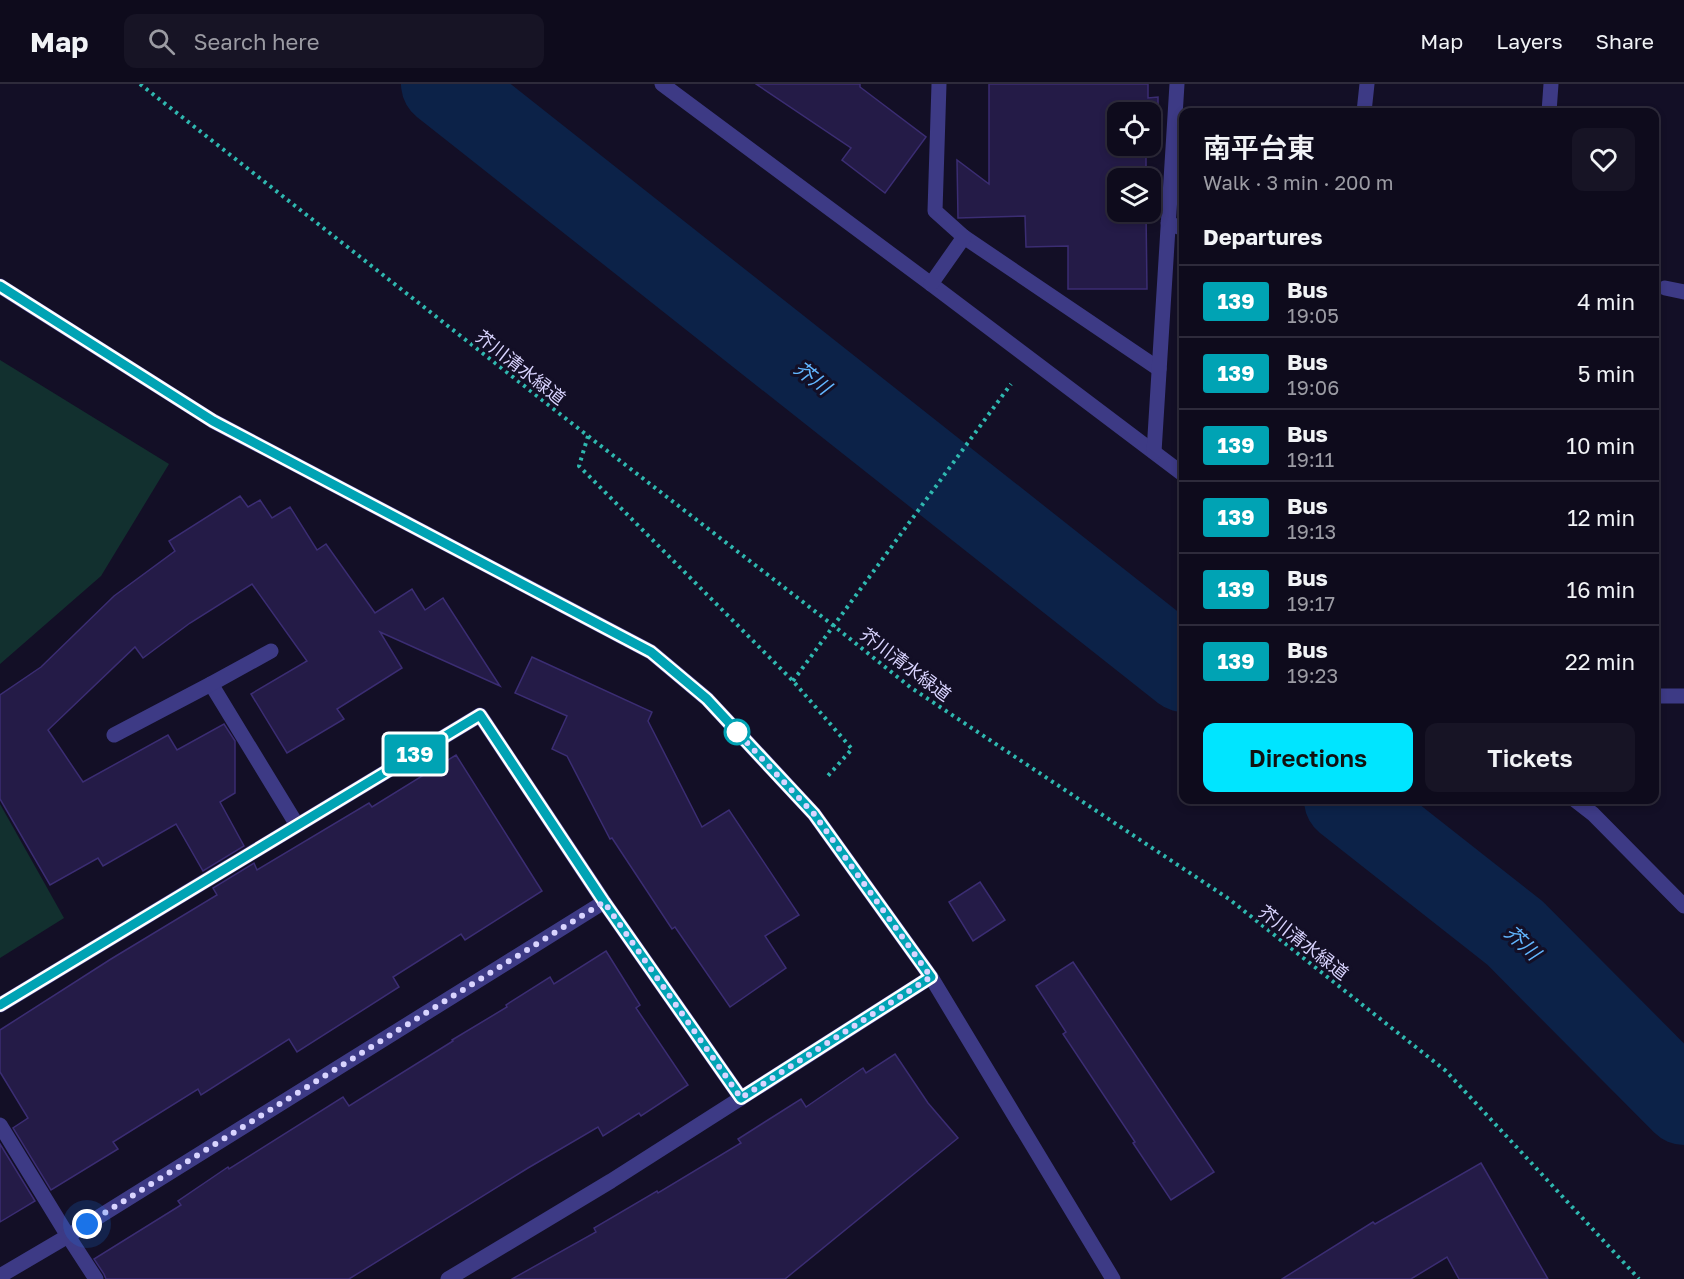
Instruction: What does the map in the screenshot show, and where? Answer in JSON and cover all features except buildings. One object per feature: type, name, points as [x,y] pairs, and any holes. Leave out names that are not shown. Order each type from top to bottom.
[{"type":"street","points":[[662,84],[1179,471]]},
{"type":"street","points":[[939,84],[935,211],[963,237],[1159,369]]},
{"type":"street","points":[[1154,452],[1177,84]]},
{"type":"street","points":[[1364,108],[1367,84]]},
{"type":"street","points":[[1549,108],[1551,84]]},
{"type":"street","points":[[1168,223],[1179,227]]},
{"type":"street","points":[[931,284],[963,237]]},
{"type":"street","points":[[0,286],[213,421],[651,652],[707,699],[809,809],[931,977],[1113,1279]]},
{"type":"street","points":[[1665,288],[1684,292]]},
{"type":"street","points":[[114,735],[271,651]]},
{"type":"street","points":[[212,684],[297,825]]},
{"type":"street","points":[[1659,696],[1684,696]]},
{"type":"street","points":[[0,1005],[480,715],[604,902],[741,1098]]},
{"type":"street","points":[[1580,804],[1593,814],[1684,906]]},
{"type":"street","points":[[0,1276],[604,902]]},
{"type":"street","points":[[448,1279],[611,1180],[931,977]]},
{"type":"street","points":[[0,1125],[96,1279]]},
{"type":"path","name":"芥川清水緑道","points":[[140,84],[910,687],[1229,899],[1446,1071],[1639,1279]]},
{"type":"path","points":[[793,681],[1030,359]]},
{"type":"path","points":[[588,436],[579,466],[793,681],[852,749],[809,809]]},
{"type":"green space","points":[[0,360],[169,464],[101,576],[0,664]]},
{"type":"green space","points":[[0,804],[64,918],[0,958]]},
{"type":"waterway","name":"芥川","points":[[443,84],[1179,666]]},
{"type":"waterway","name":"芥川","points":[[1351,804],[1515,933],[1684,1103]]},
{"type":"bus line","name":"139","points":[[0,286],[213,421],[651,652],[707,699],[814,814],[931,977],[741,1098],[604,902],[480,715],[0,1005]]},
{"type":"route","points":[[87,1224],[604,902],[741,1098],[931,977],[814,814],[737,732]]}]
